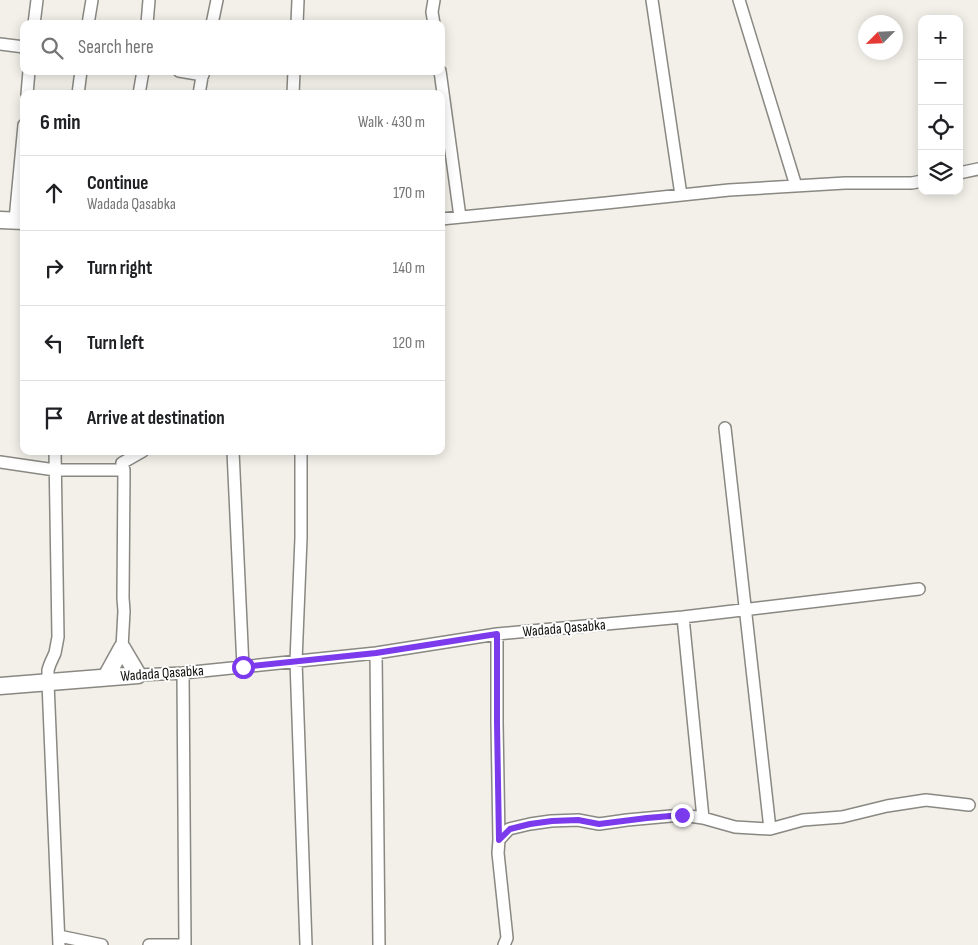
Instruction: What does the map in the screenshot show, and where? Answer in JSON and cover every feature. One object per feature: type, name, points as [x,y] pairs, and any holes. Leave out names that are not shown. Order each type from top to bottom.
[{"type":"street","points":[[34,20],[37,0]]},
{"type":"street","points":[[89,20],[92,0]]},
{"type":"street","points":[[147,20],[149,0]]},
{"type":"street","points":[[213,20],[217,0]]},
{"type":"street","points":[[296,20],[298,0]]},
{"type":"street","points":[[433,20],[432,12],[434,0]]},
{"type":"street","points":[[652,0],[680,195]]},
{"type":"street","points":[[739,0],[796,186]]},
{"type":"street","points":[[0,44],[20,46]]},
{"type":"street","points":[[27,90],[29,75]]},
{"type":"street","points":[[79,90],[80,75]]},
{"type":"street","points":[[140,90],[142,75]]},
{"type":"street","points":[[200,90],[203,75]]},
{"type":"street","points":[[293,90],[294,75]]},
{"type":"street","points":[[441,75],[443,90]]},
{"type":"street","points":[[445,108],[460,217]]},
{"type":"street","points":[[13,220],[20,160]]},
{"type":"street","points":[[963,172],[978,169]]},
{"type":"street","points":[[445,219],[729,190],[845,183],[918,182]]},
{"type":"street","points":[[725,428],[770,829]]},
{"type":"street","points":[[55,455],[58,637],[55,653],[48,670],[48,683],[59,941],[102,945]]},
{"type":"street","points":[[0,462],[55,470],[122,462],[135,455]]},
{"type":"street","points":[[233,455],[243,667]]},
{"type":"street","points":[[301,455],[301,538],[296,661],[306,945]]},
{"type":"street","points":[[106,677],[122,648],[124,611],[122,598],[122,462]]},
{"type":"street","name":"Wadada Qasabka","points":[[0,686],[183,673],[376,653],[497,634],[683,617],[919,589]]},
{"type":"street","points":[[683,617],[703,818]]},
{"type":"street","points":[[497,634],[498,853],[507,938],[504,945]]},
{"type":"street","points":[[122,648],[138,675]]},
{"type":"street","points":[[376,653],[379,945]]},
{"type":"street","points":[[149,945],[185,945],[183,673]]},
{"type":"street","points":[[499,840],[510,829],[552,821],[578,820],[599,824],[682,815],[703,818],[735,827],[770,829],[803,820],[842,817],[887,806],[926,800],[969,805]]},
{"type":"route","points":[[243,667],[376,653],[497,634],[499,840],[510,829],[530,824],[578,820],[599,824],[682,815]]}]
